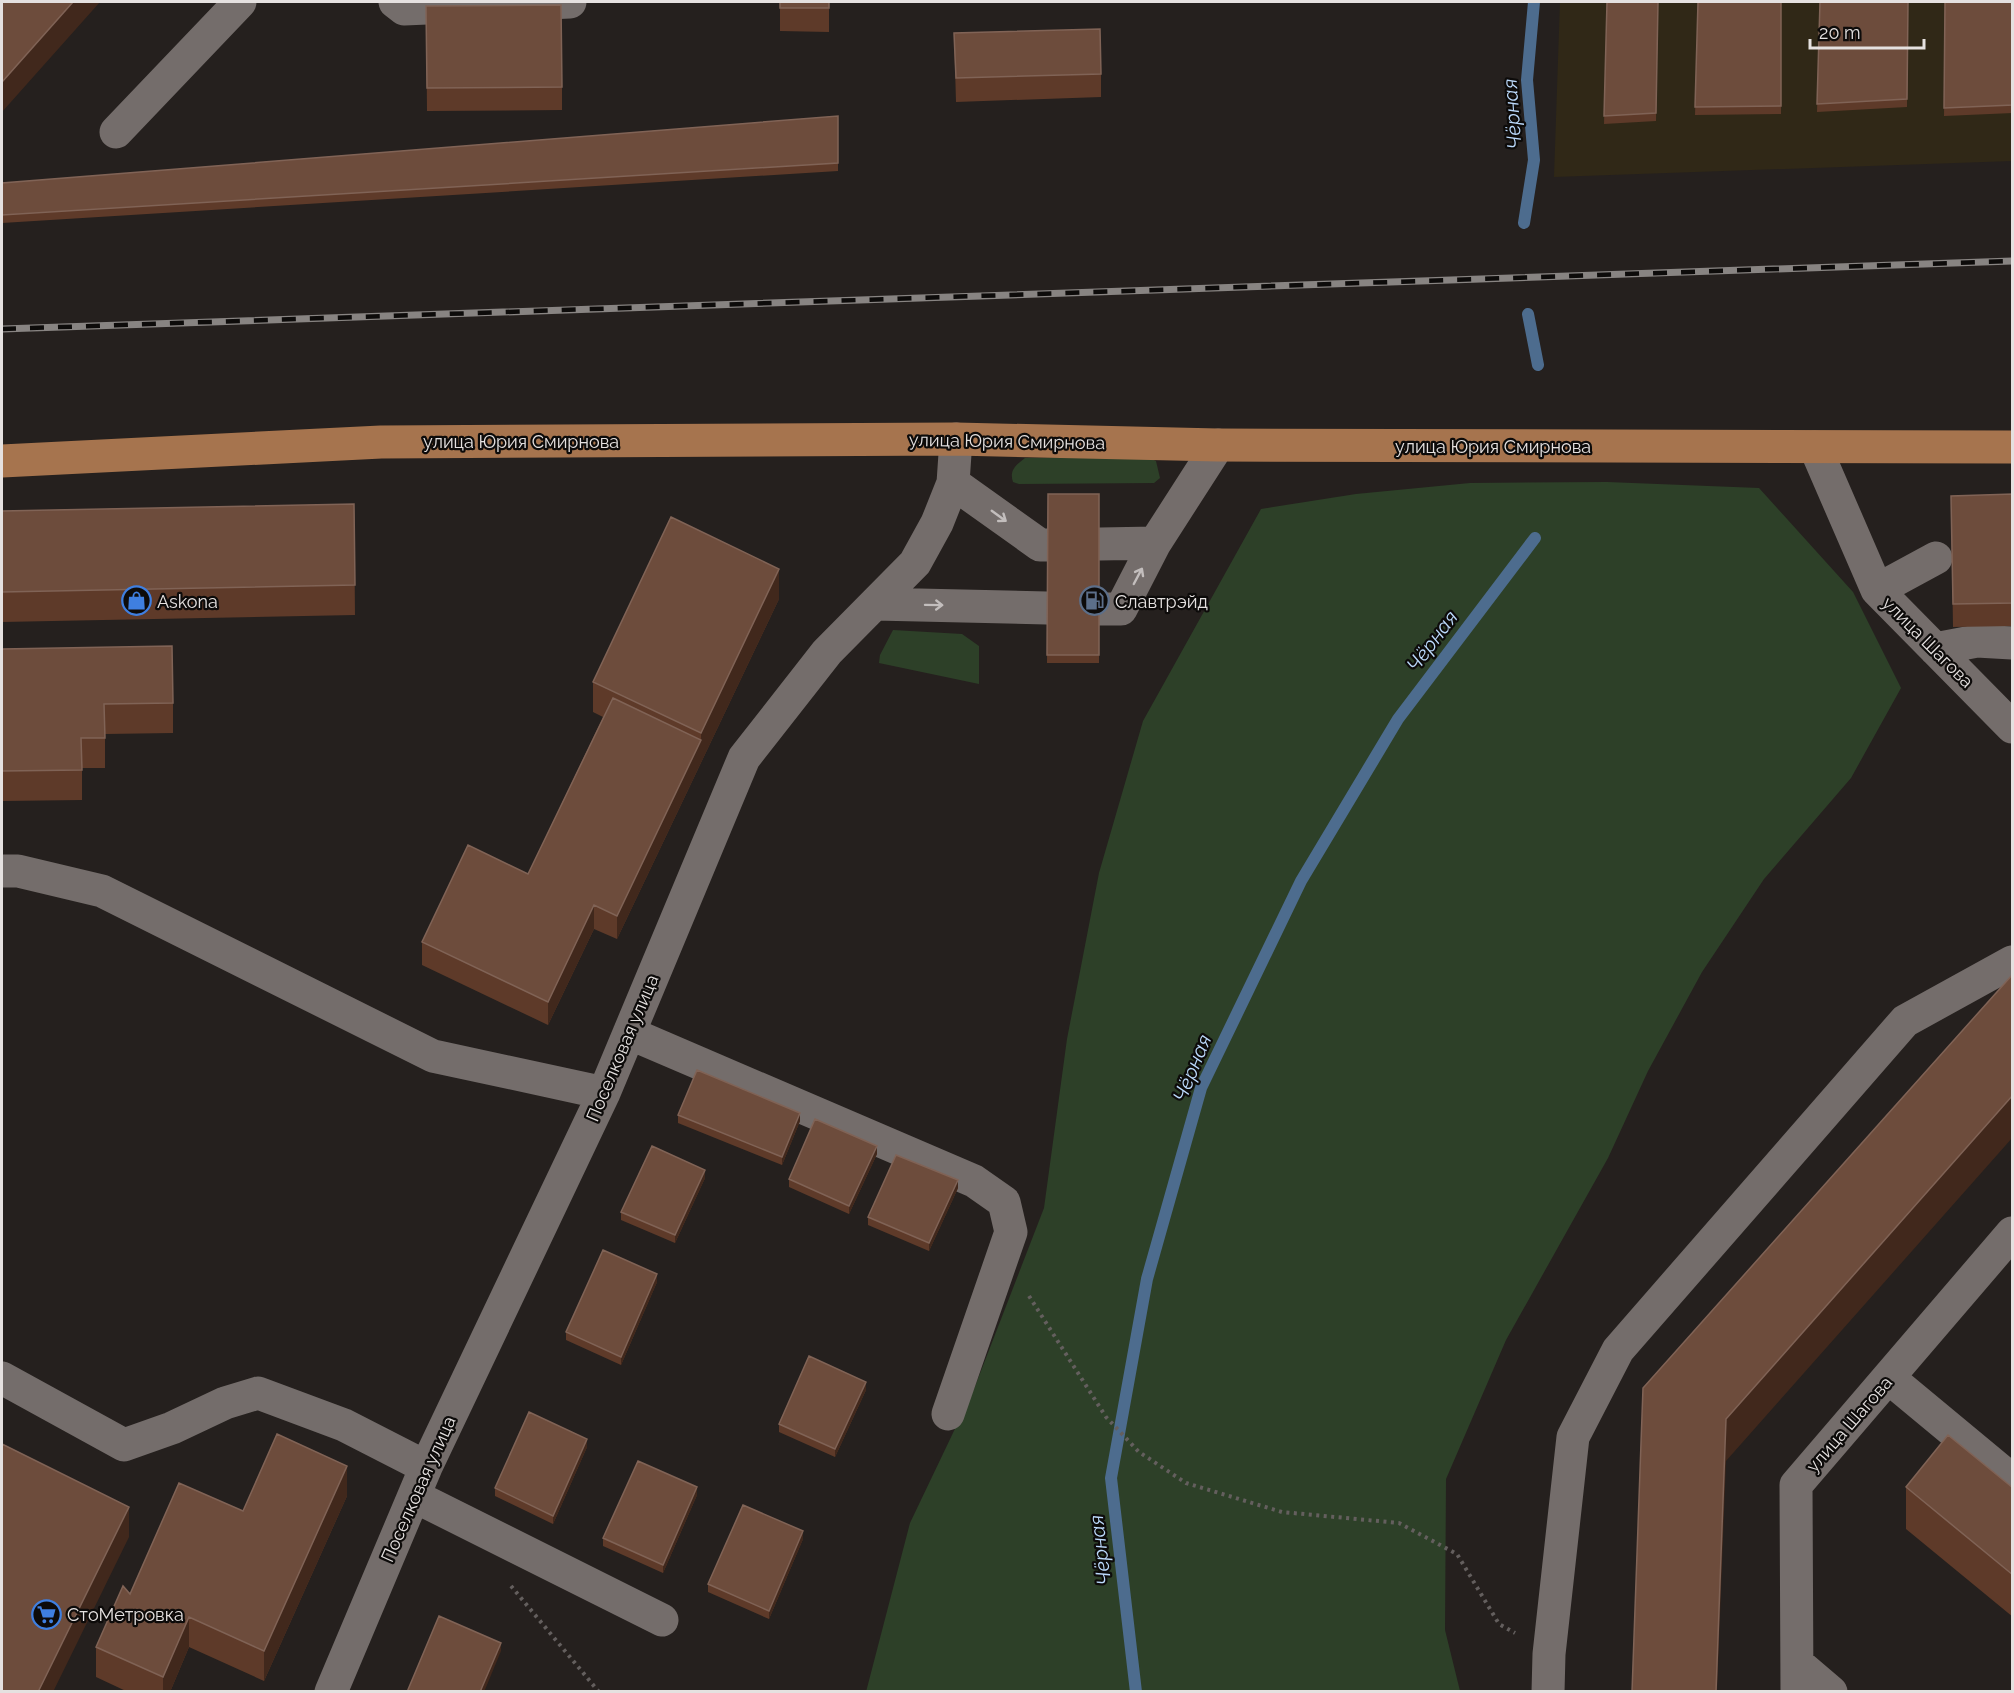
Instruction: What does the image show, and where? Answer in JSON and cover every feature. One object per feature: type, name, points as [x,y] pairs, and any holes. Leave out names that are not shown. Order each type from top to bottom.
[{"type":"main road","name":"улица Юрия Смирнова","points":[[2,461],[381,442],[956,439],[1218,445],[2013,447]]},
{"type":"street","points":[[116,132],[240,2]]},
{"type":"street","points":[[395,2],[405,9],[570,2]]},
{"type":"street","name":"Поселковая улица","points":[[330,1692],[420,1482],[604,1093],[744,758],[826,652],[915,563],[937,523],[953,483],[956,439]]},
{"type":"street","points":[[1100,609],[1121,609],[1155,543],[1218,445]]},
{"type":"street","name":"улица Шагова","points":[[1815,447],[1877,590],[2013,727]]},
{"type":"street","points":[[953,483],[1040,545],[1047,545]]},
{"type":"street","points":[[1100,544],[1155,543]]},
{"type":"street","points":[[1877,590],[1936,558]]},
{"type":"street","points":[[875,604],[1047,608]]},
{"type":"street","points":[[1935,649],[1977,641],[2013,643]]},
{"type":"street","points":[[7,878],[102,891],[433,1056],[604,1093]]},
{"type":"street","points":[[1548,1692],[1549,1654],[1573,1437],[1618,1350],[1905,1021],[2013,962]]},
{"type":"street","points":[[629,1033],[974,1181],[1004,1202],[1011,1232],[948,1414]]},
{"type":"street","name":"улица Шагова","points":[[1797,1677],[1796,1485],[2013,1233]]},
{"type":"street","points":[[2,1378],[124,1445],[172,1428],[225,1403],[258,1393],[344,1425],[420,1482],[662,1620]]},
{"type":"street","points":[[1888,1378],[2013,1480]]},
{"type":"street","points":[[1797,1677],[1831,1692]]},
{"type":"path","points":[[1027,1287],[1030,1298],[1106,1417],[1139,1452],[1186,1483],[1282,1512],[1399,1523],[1456,1554],[1498,1624],[1549,1654]]},
{"type":"path","points":[[505,1579],[599,1692]]},
{"type":"shaded area","points":[[1560,2],[2012,2],[2012,161],[1554,177]]},
{"type":"green space","points":[[1144,456],[1156,461],[1160,478],[1154,483],[1019,484],[1013,482],[1012,478],[1014,468],[1025,458]]},
{"type":"green space","points":[[1607,482],[1759,488],[1853,592],[1901,688],[1851,778],[1764,879],[1702,972],[1648,1071],[1608,1158],[1506,1340],[1446,1479],[1445,1630],[1460,1691],[866,1692],[910,1523],[974,1389],[1044,1208],[1067,1039],[1099,873],[1143,721],[1261,509],[1356,494],[1470,483]]},
{"type":"green space","points":[[893,630],[962,634],[979,646],[979,684],[879,663],[880,655]]},
{"type":"building","points":[[2,2],[73,2],[2,82]]},
{"type":"building","points":[[780,2],[829,2],[829,8],[780,8]]},
{"type":"building","points":[[1607,2],[1658,2],[1656,113],[1604,116]]},
{"type":"building","points":[[1698,2],[1781,2],[1781,106],[1695,107]]},
{"type":"building","points":[[1820,2],[1908,2],[1907,99],[1817,104]]},
{"type":"building","points":[[1945,2],[2013,2],[2013,105],[1944,108]]},
{"type":"building","points":[[561,5],[562,87],[427,88],[426,6]]},
{"type":"building","points":[[1100,29],[1101,74],[956,78],[954,33]]},
{"type":"building","points":[[838,116],[838,163],[2,215],[2,183]]},
{"type":"building","points":[[1048,494],[1099,494],[1099,655],[1047,655]]},
{"type":"building","points":[[2013,494],[2013,603],[1953,604],[1951,496]]},
{"type":"building","points":[[354,504],[355,585],[2,592],[2,511]]},
{"type":"building","points":[[671,517],[779,569],[701,733],[593,682]]},
{"type":"building","points":[[172,646],[173,703],[104,704],[105,738],[81,738],[82,770],[2,771],[2,649]]},
{"type":"building","points":[[613,698],[701,740],[617,916],[594,905],[548,1002],[422,942],[468,845],[528,874]]},
{"type":"building","points":[[2013,974],[2013,1095],[1726,1419],[1716,1692],[1632,1692],[1643,1388]]},
{"type":"building","points":[[697,1070],[800,1113],[782,1157],[678,1115]]},
{"type":"building","points":[[815,1119],[877,1146],[849,1206],[789,1179]]},
{"type":"building","points":[[652,1146],[705,1170],[675,1235],[621,1212]]},
{"type":"building","points":[[896,1155],[958,1180],[929,1243],[868,1217]]},
{"type":"building","points":[[603,1250],[657,1274],[621,1357],[566,1332]]},
{"type":"building","points":[[809,1356],[866,1382],[835,1449],[779,1424]]},
{"type":"building","points":[[529,1412],[587,1439],[553,1516],[495,1488]]},
{"type":"building","points":[[277,1434],[347,1466],[264,1651],[189,1617],[163,1677],[96,1647],[123,1586],[130,1594],[179,1483],[243,1511]]},
{"type":"building","points":[[1948,1435],[2013,1488],[2013,1575],[1906,1487]]},
{"type":"building","name":"СтоМетровка","points":[[2,1444],[129,1507],[38,1692],[2,1692]]},
{"type":"building","points":[[638,1461],[697,1487],[663,1565],[603,1538]]},
{"type":"building","points":[[743,1505],[803,1531],[769,1611],[708,1584]]},
{"type":"building","points":[[439,1616],[501,1643],[480,1692],[407,1692]]},
{"type":"waterway","name":"Чёрная","points":[[1524,223],[1534,160],[1527,80],[1534,2]]},
{"type":"waterway","name":"Чёрная","points":[[1528,314],[1538,365]]},
{"type":"waterway","name":"Чёрная","points":[[1136,1692],[1111,1478],[1147,1279],[1201,1088],[1301,881],[1398,719],[1535,538]]},
{"type":"railway","points":[[2,329],[2012,261]]},
{"type":"place","name":"Askona","points":[[136,601]]},
{"type":"place","name":"Славтрэйд","points":[[1094,601]]},
{"type":"place","name":"СтоМетровка","points":[[46,1614]]}]
